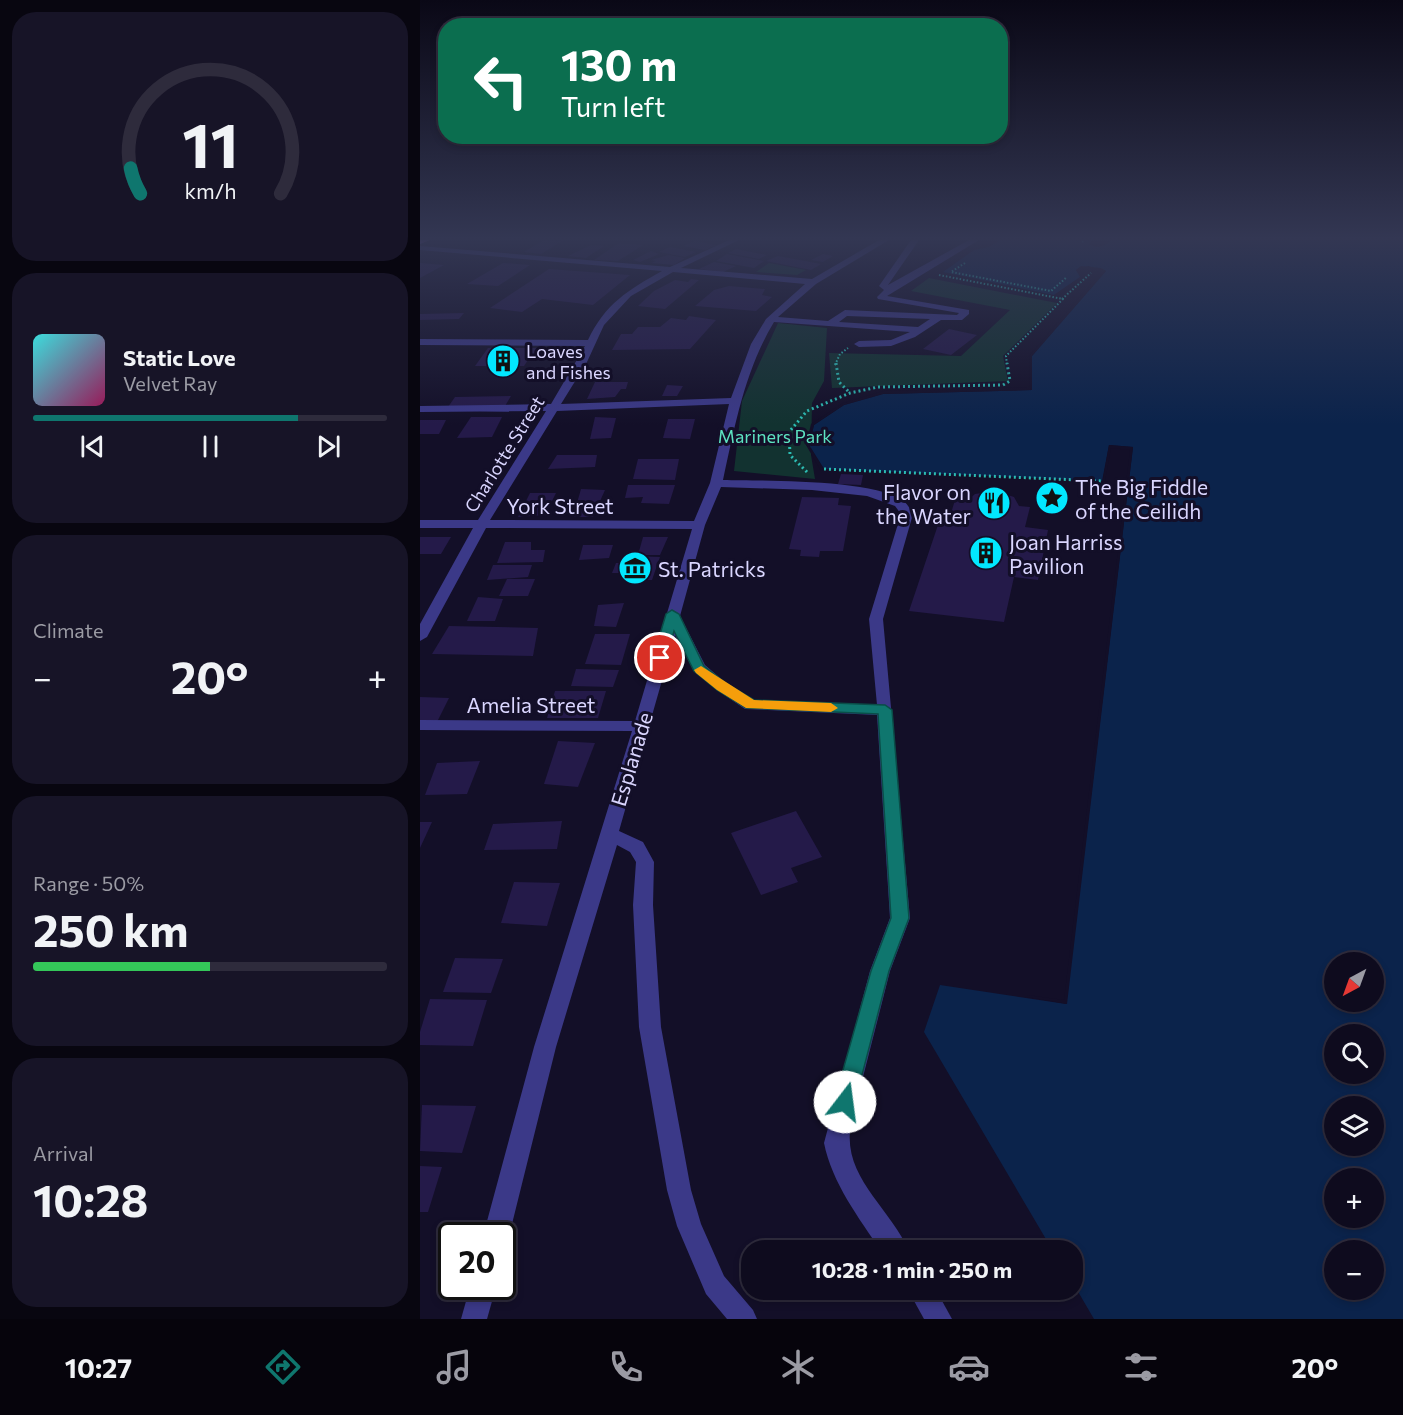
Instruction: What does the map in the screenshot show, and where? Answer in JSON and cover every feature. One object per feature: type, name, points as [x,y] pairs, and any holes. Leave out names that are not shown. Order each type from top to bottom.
[{"type":"street","name":"Charlotte Street","points":[[420,637],[482,524],[582,362],[600,324],[621,302]]},
{"type":"street","name":"Esplanade","points":[[500,1222],[545,1047],[642,726],[672,614],[699,525],[716,483],[735,401],[756,344],[771,319],[791,302]]},
{"type":"street","points":[[830,324],[845,313],[959,318],[966,312],[907,302]]},
{"type":"street","points":[[859,345],[886,345],[901,342],[939,317]]},
{"type":"street","points":[[771,319],[920,330]]},
{"type":"street","points":[[420,342],[590,343]]},
{"type":"street","points":[[420,409],[511,409],[556,405],[735,401]]},
{"type":"street","points":[[716,483],[831,488],[873,493],[898,502],[907,514],[876,619],[900,918],[880,971],[839,1124],[836,1143],[840,1161],[889,1240]]},
{"type":"street","name":"York Street","points":[[420,524],[699,525]]},
{"type":"street","points":[[672,614],[699,668],[722,687],[751,705],[885,710]]},
{"type":"street","name":"Amelia Street","points":[[420,725],[642,726]]},
{"type":"street","points":[[606,839],[618,838],[637,848],[645,862],[643,905],[650,1027],[679,1190],[689,1226],[715,1285],[744,1319]]},
{"type":"street","points":[[474,1319],[479,1300]]},
{"type":"street","points":[[927,1300],[939,1319]]},
{"type":"path","points":[[809,473],[790,455],[789,432],[807,411],[850,393],[878,387],[1004,385],[1010,381],[1006,356],[1059,302]]},
{"type":"path","points":[[850,393],[839,383],[836,359],[843,350],[859,345]]},
{"type":"path","points":[[824,469],[1102,481]]},
{"type":"green space","points":[[966,302],[1057,303],[1003,356],[1008,381],[832,388],[829,353],[961,356],[1010,310]]},
{"type":"green space","name":"Mariners Park","points":[[778,323],[827,328],[824,381],[812,403],[811,455],[815,479],[734,471],[742,401]]},
{"type":"water","points":[[1079,302],[1403,302],[1403,1319],[1094,1319],[1083,1300],[1083,1240],[1047,1240],[924,1032],[940,985],[1066,1004],[1133,447],[1109,445],[1102,481],[824,469],[809,445],[814,425],[844,405],[883,394],[1032,390],[1032,356]]},
{"type":"pier","points":[[1076,302],[1079,302],[1032,356],[1032,390],[883,394],[844,405],[814,425],[809,445],[824,469],[821,471],[806,445],[811,424],[843,403],[883,391],[1029,387],[1030,355]]},
{"type":"pier","points":[[1109,445],[1133,447],[1067,1004],[1027,997],[1027,995],[1064,1000],[1130,450],[1111,448],[1105,481],[1102,484]]},
{"type":"building","points":[[500,302],[538,302],[522,312],[490,308]]},
{"type":"building","points":[[564,302],[597,302],[593,305]]},
{"type":"building","points":[[643,302],[674,302],[665,309],[638,306]]},
{"type":"building","points":[[700,302],[767,302],[756,311],[695,306]]},
{"type":"building","points":[[464,313],[459,319],[420,320],[420,314]]},
{"type":"building","points":[[689,316],[716,320],[690,349],[612,350],[621,334],[632,334],[638,327],[660,327],[671,318],[686,320]]},
{"type":"building","points":[[949,329],[977,335],[951,355],[923,349]]},
{"type":"building","name":"Loaves and Fishes","points":[[488,348],[546,348],[540,357],[530,357],[524,366],[475,366]]},
{"type":"building","points":[[595,382],[628,382],[626,389],[621,389],[615,397],[587,399]]},
{"type":"building","points":[[667,385],[683,386],[677,396],[662,396]]},
{"type":"building","points":[[511,396],[505,406],[448,407],[455,397]]},
{"type":"building","points":[[471,417],[502,417],[492,437],[457,438]]},
{"type":"building","points":[[595,417],[616,418],[611,438],[590,439]]},
{"type":"building","points":[[668,419],[695,419],[690,439],[663,438]]},
{"type":"building","points":[[420,420],[446,420],[439,434],[420,434]]},
{"type":"building","points":[[557,455],[597,455],[595,467],[548,469]]},
{"type":"building","points":[[638,459],[679,459],[675,480],[633,479]]},
{"type":"building","points":[[841,474],[863,475],[861,485],[838,484]]},
{"type":"building","points":[[628,485],[675,485],[669,504],[641,503],[643,497],[625,498]]},
{"type":"building","points":[[581,489],[605,490],[593,517],[573,517]]},
{"type":"building","name":"Joan Harriss Pavilion","points":[[995,491],[1014,497],[1019,506],[1030,507],[1025,527],[1048,530],[1038,580],[1014,577],[1004,622],[909,611],[940,519],[949,520],[955,500],[967,501],[975,494]]},
{"type":"building","points":[[530,493],[556,493],[545,515],[518,517]]},
{"type":"building","points":[[802,497],[839,498],[838,505],[851,506],[843,551],[820,551],[819,557],[800,556],[801,550],[789,549]]},
{"type":"building","points":[[420,537],[451,537],[441,554],[420,554]]},
{"type":"building","points":[[643,537],[668,537],[660,555],[638,555]]},
{"type":"building","points":[[505,542],[531,542],[531,550],[545,550],[543,562],[497,563]]},
{"type":"building","points":[[583,545],[613,545],[609,558],[579,560]]},
{"type":"building","name":"St. Patricks","points":[[630,556],[660,557],[652,580],[622,580],[624,573],[612,573],[616,563],[628,563]]},
{"type":"building","points":[[493,565],[532,565],[528,577],[487,580]]},
{"type":"building","points":[[507,579],[535,579],[528,596],[499,596]]},
{"type":"building","points":[[478,597],[503,599],[495,621],[467,621]]},
{"type":"building","points":[[624,603],[616,627],[594,626],[598,605]]},
{"type":"building","points":[[449,626],[538,628],[533,656],[432,654]]},
{"type":"building","points":[[595,634],[630,634],[621,665],[585,664]]},
{"type":"building","points":[[576,669],[619,670],[613,687],[571,686]]},
{"type":"building","points":[[555,691],[606,691],[598,718],[547,718]]},
{"type":"building","points":[[420,697],[449,698],[437,722],[420,721]]},
{"type":"building","points":[[558,741],[595,743],[578,787],[544,784]]},
{"type":"building","points":[[480,761],[467,794],[425,795],[437,763]]},
{"type":"building","points":[[796,811],[822,857],[791,868],[798,882],[761,895],[731,833]]},
{"type":"building","points":[[562,821],[557,849],[484,850],[493,824]]},
{"type":"building","points":[[420,822],[432,822],[420,848]]},
{"type":"building","points":[[514,882],[560,883],[547,926],[501,923]]},
{"type":"building","points":[[455,958],[503,959],[491,993],[443,992]]},
{"type":"building","points":[[430,999],[487,1000],[473,1046],[420,1045],[420,1032]]},
{"type":"building","points":[[422,1105],[476,1106],[462,1153],[420,1151]]},
{"type":"building","points":[[420,1166],[442,1167],[428,1212],[420,1212]]},
{"type":"slow traffic","points":[[701,670],[722,687],[751,705],[831,708]]},
{"type":"place","name":"Loaves and Fishes","points":[[503,361]]},
{"type":"place","name":"The Big Fiddle of the Ceilidh","points":[[1052,498]]},
{"type":"place","name":"Flavor on the Water","points":[[994,503]]},
{"type":"place","name":"Joan Harriss Pavilion","points":[[986,553]]},
{"type":"place","name":"St. Patricks","points":[[635,568]]},
{"type":"route","points":[[660,658],[672,614],[699,668],[722,687],[751,705],[885,710],[900,918],[880,971],[845,1102]]}]
